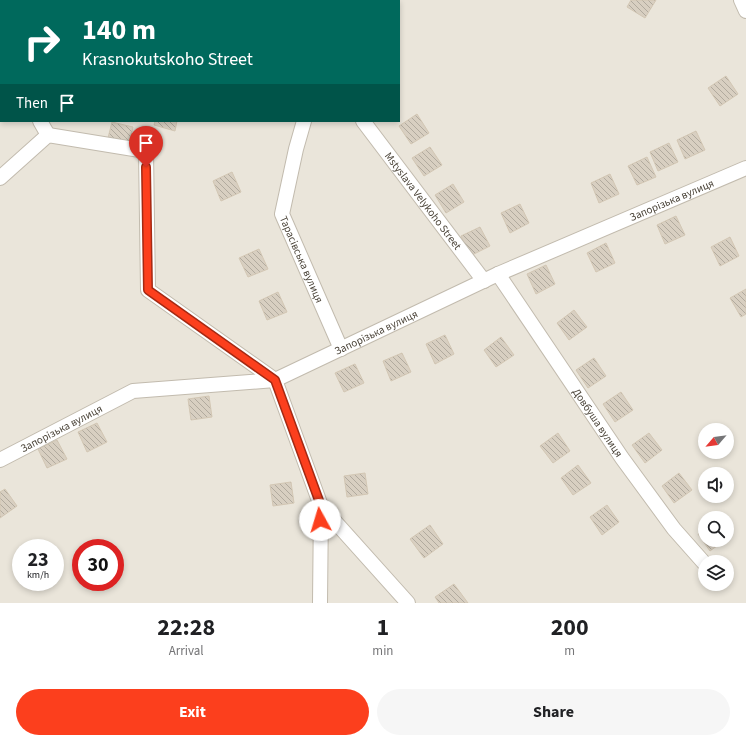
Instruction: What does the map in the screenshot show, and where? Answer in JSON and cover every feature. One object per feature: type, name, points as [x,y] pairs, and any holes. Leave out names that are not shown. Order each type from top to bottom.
[{"type":"street","points":[[741,0],[746,11]]},
{"type":"street","points":[[41,122],[48,135]]},
{"type":"street","name":"Тарасівська вулиця","points":[[304,122],[296,149],[282,214],[341,349]]},
{"type":"street","name":"Mstyslava Velykoho Street","points":[[364,122],[484,281]]},
{"type":"street","points":[[48,135],[146,151],[148,290],[275,380],[321,506],[320,603]]},
{"type":"street","points":[[0,178],[48,135]]},
{"type":"street","name":"Запорізька вулиця","points":[[0,460],[133,391],[275,380],[498,274],[746,168]]},
{"type":"street","name":"Довбуша вулиця","points":[[498,274],[622,458],[674,529],[698,556]]},
{"type":"street","points":[[321,506],[408,603]]},
{"type":"shaded area","points":[[400,0],[746,0],[746,603],[0,603],[0,122],[400,122]]},
{"type":"building","points":[[631,0],[656,0],[645,18],[627,7]]},
{"type":"building","points":[[726,76],[738,94],[720,106],[708,88]]},
{"type":"building","points":[[417,114],[429,133],[411,144],[399,126]]},
{"type":"building","points":[[112,122],[133,127],[128,148],[107,142]]},
{"type":"building","points":[[155,122],[177,122],[175,131],[154,125]]},
{"type":"building","points":[[696,131],[705,150],[685,159],[677,140]]},
{"type":"building","points":[[669,143],[678,162],[658,171],[650,152]]},
{"type":"building","points":[[430,147],[442,165],[424,176],[412,158]]},
{"type":"building","points":[[647,157],[656,177],[637,185],[628,166]]},
{"type":"building","points":[[232,172],[241,192],[221,201],[213,181]]},
{"type":"building","points":[[610,174],[619,194],[599,203],[591,183]]},
{"type":"building","points":[[453,184],[464,202],[446,213],[435,195]]},
{"type":"building","points":[[520,204],[529,223],[510,233],[501,213]]},
{"type":"building","points":[[676,216],[685,235],[665,244],[657,225]]},
{"type":"building","points":[[480,227],[490,246],[470,256],[461,236]]},
{"type":"building","points":[[730,237],[739,256],[720,266],[711,247]]},
{"type":"building","points":[[606,243],[615,263],[596,272],[587,253]]},
{"type":"building","points":[[259,249],[268,269],[248,277],[239,258]]},
{"type":"building","points":[[546,265],[555,284],[536,294],[527,274]]},
{"type":"building","points":[[746,289],[746,314],[741,317],[730,298]]},
{"type":"building","points":[[278,292],[287,312],[267,320],[259,301]]},
{"type":"building","points":[[574,310],[587,327],[569,340],[557,323]]},
{"type":"building","points":[[445,335],[454,354],[435,364],[426,344]]},
{"type":"building","points":[[501,337],[514,355],[496,367],[484,350]]},
{"type":"building","points":[[402,353],[411,372],[391,381],[383,361]]},
{"type":"building","points":[[594,358],[606,376],[588,388],[576,370]]},
{"type":"building","points":[[355,364],[364,383],[344,392],[335,373]]},
{"type":"building","points":[[621,392],[633,410],[615,422],[603,404]]},
{"type":"building","points":[[209,396],[212,417],[191,420],[188,399]]},
{"type":"building","points":[[97,423],[107,442],[87,452],[78,432]]},
{"type":"building","points":[[558,433],[570,451],[553,463],[540,446]]},
{"type":"building","points":[[649,433],[662,450],[645,463],[632,445]]},
{"type":"building","points":[[57,440],[67,459],[47,468],[38,449]]},
{"type":"building","points":[[578,465],[591,483],[573,495],[561,478]]},
{"type":"building","points":[[365,473],[368,494],[347,497],[344,476]]},
{"type":"building","points":[[679,473],[692,490],[674,503],[662,486]]},
{"type":"building","points":[[291,482],[294,503],[273,506],[270,485]]},
{"type":"building","points":[[5,489],[17,506],[0,518],[0,492]]},
{"type":"building","points":[[607,505],[619,522],[602,535],[590,517]]},
{"type":"building","points":[[430,525],[443,544],[424,558],[410,539]]},
{"type":"building","points":[[707,547],[715,547],[710,551]]},
{"type":"building","points":[[454,584],[468,603],[439,603],[435,597]]},
{"type":"route","points":[[146,167],[148,290],[275,380],[321,506],[320,520]]}]
